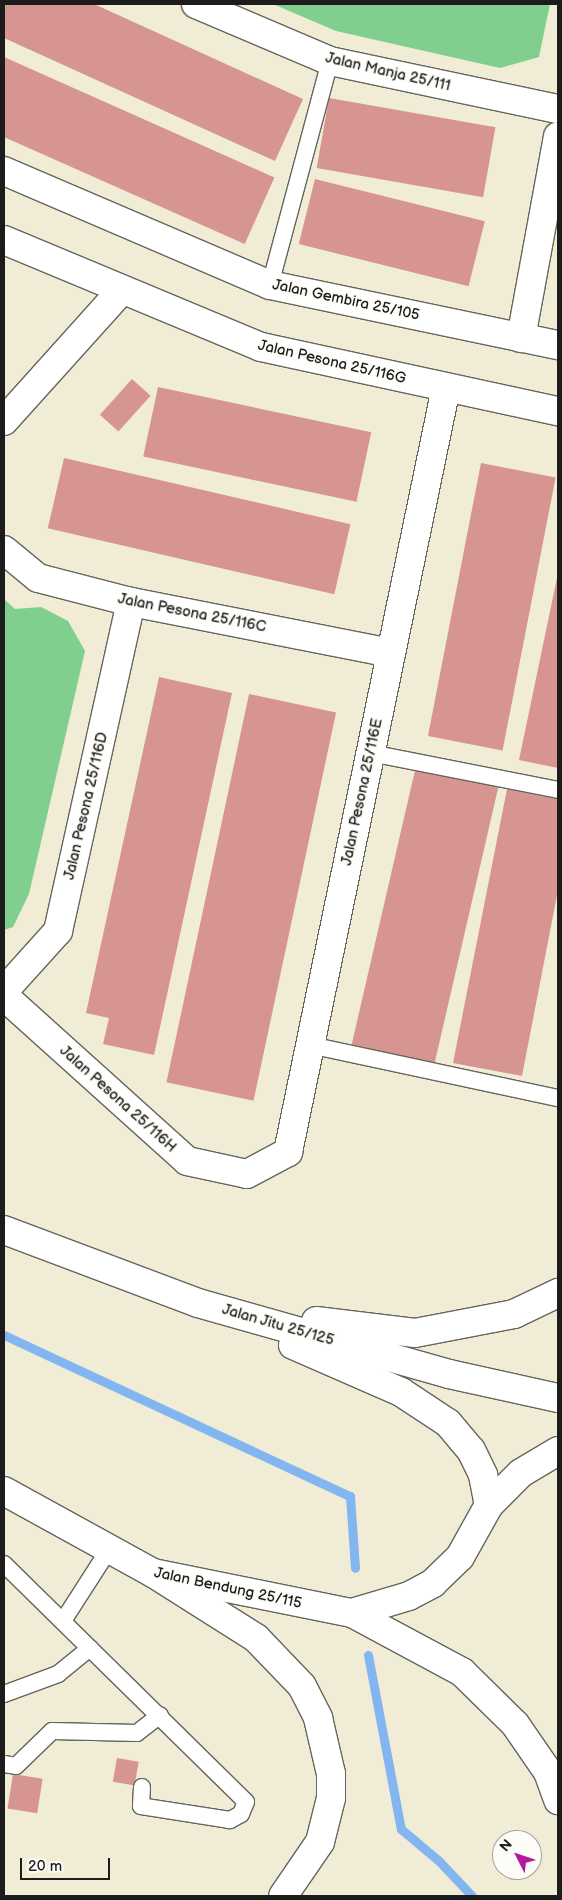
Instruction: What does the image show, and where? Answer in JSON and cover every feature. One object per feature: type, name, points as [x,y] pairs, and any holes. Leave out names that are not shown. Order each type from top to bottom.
[{"type":"main road","name":"Jalan Manja 25/111","points":[[196,4],[330,61],[558,109]]},
{"type":"main road","points":[[521,338],[558,136]]},
{"type":"main road","name":"Jalan Gembira 25/105","points":[[4,171],[270,285],[558,345]]},
{"type":"main road","name":"Jalan Pesona 25/116G","points":[[4,240],[260,347],[558,411]]},
{"type":"main road","points":[[4,421],[122,290]]},
{"type":"main road","name":"Jalan Pesona 25/116E","points":[[247,1174],[288,1152],[446,388]]},
{"type":"main road","name":"Jalan Pesona 25/116C","points":[[4,550],[38,578],[131,602],[391,652]]},
{"type":"main road","name":"Jalan Pesona 25/116D","points":[[4,991],[58,931],[131,602]]},
{"type":"main road","name":"Jalan Pesona 25/116H","points":[[4,996],[187,1161],[247,1174]]},
{"type":"main road","name":"Jalan Jitu 25/125","points":[[4,1230],[198,1303],[449,1374],[558,1398]]},
{"type":"main road","points":[[198,1303],[415,1333],[514,1314],[558,1293]]},
{"type":"main road","points":[[198,1303],[401,1392],[448,1423],[479,1466],[489,1505]]},
{"type":"main road","points":[[352,1612],[409,1596],[433,1582],[460,1557],[489,1505],[521,1473],[558,1451]]},
{"type":"main road","name":"Jalan Bendung 25/115","points":[[4,1491],[108,1551],[153,1574],[352,1612]]},
{"type":"main road","points":[[153,1574],[256,1638],[302,1686],[318,1718],[331,1774],[331,1798],[320,1842],[283,1896]]},
{"type":"main road","points":[[352,1612],[462,1672],[515,1724],[548,1772],[558,1800]]},
{"type":"lane","points":[[270,285],[330,61]]},
{"type":"lane","points":[[370,753],[558,790]]},
{"type":"lane","points":[[310,1045],[558,1098]]},
{"type":"lane","points":[[63,1621],[108,1551]]},
{"type":"lane","points":[[4,1564],[160,1715],[246,1802],[241,1814],[230,1820],[141,1806],[142,1787]]},
{"type":"lane","points":[[4,1694],[58,1674],[90,1648]]},
{"type":"lane","points":[[4,1764],[16,1766],[52,1731],[137,1733],[160,1715]]},
{"type":"green space","points":[[273,4],[550,4],[539,57],[500,68],[336,31]]},
{"type":"green space","points":[[4,599],[15,609],[41,607],[68,621],[85,651],[29,894],[13,927],[4,930]]},
{"type":"building","points":[[4,4],[94,4],[303,99],[275,161],[4,38]]},
{"type":"building","points":[[4,57],[274,177],[245,244],[4,137]]},
{"type":"building","points":[[329,98],[495,127],[483,197],[317,168]]},
{"type":"building","points":[[315,179],[485,221],[469,286],[299,244]]},
{"type":"building","points":[[132,379],[151,396],[118,431],[100,415]]},
{"type":"building","points":[[158,387],[371,432],[356,502],[143,456]]},
{"type":"building","points":[[64,458],[350,524],[334,594],[48,528]]},
{"type":"building","points":[[481,463],[556,478],[503,750],[428,736]]},
{"type":"building","points":[[558,573],[558,768],[519,760]]},
{"type":"building","points":[[159,677],[232,693],[154,1055],[103,1044],[109,1018],[86,1013]]},
{"type":"building","points":[[249,694],[336,713],[254,1101],[166,1082]]},
{"type":"building","points":[[416,766],[499,785],[434,1064],[352,1045]]},
{"type":"building","points":[[507,789],[558,799],[558,890],[522,1076],[453,1063]]},
{"type":"building","points":[[117,1758],[139,1762],[134,1785],[113,1782]]},
{"type":"building","points":[[13,1774],[43,1779],[37,1813],[8,1809]]},
{"type":"waterway","points":[[4,1335],[350,1496],[355,1568]]},
{"type":"waterway","points":[[368,1655],[401,1829],[439,1861],[472,1896]]}]
